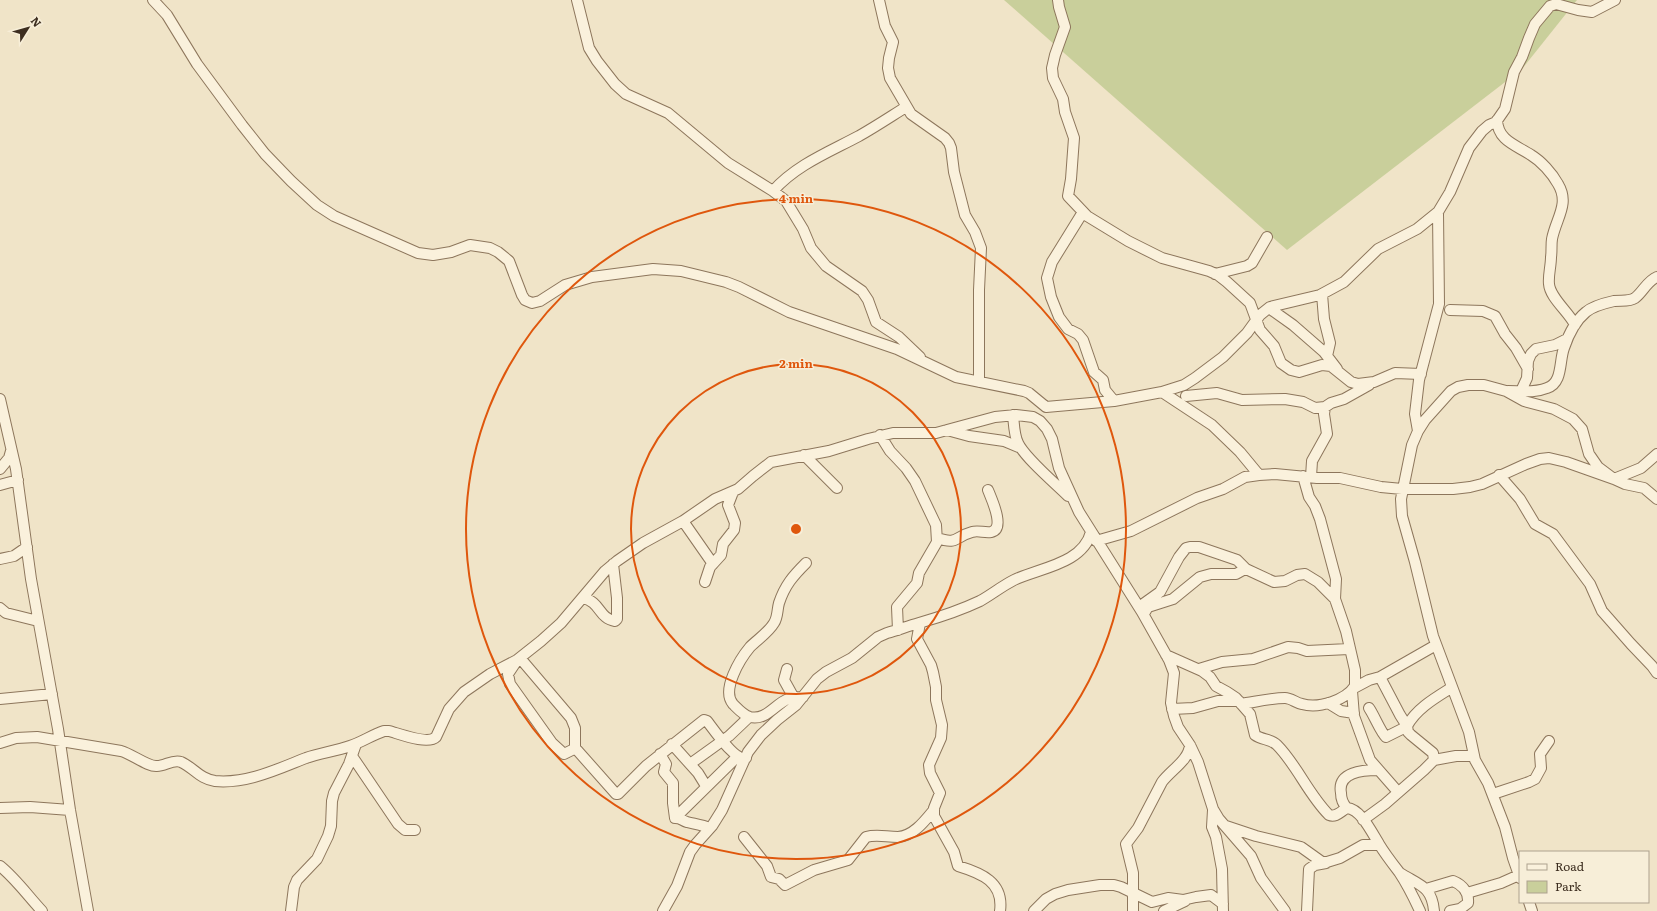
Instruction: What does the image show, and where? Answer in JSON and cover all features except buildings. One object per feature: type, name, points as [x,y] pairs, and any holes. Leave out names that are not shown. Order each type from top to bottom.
[{"type":"street","points":[[153,0],[167,15],[197,64],[265,154],[303,193],[334,216],[418,253],[433,255],[451,252],[470,245],[490,248],[498,252],[509,261],[522,295],[525,300],[532,303],[540,301],[565,286],[592,277],[653,269],[681,271],[726,282],[739,286],[789,312],[891,347],[956,377],[1024,391],[1029,393],[1046,407],[1114,401],[1162,392],[1184,384],[1192,380],[1223,357],[1269,308],[1280,303],[1313,298],[1344,282],[1378,249],[1417,229],[1438,212],[1448,196],[1469,148],[1482,131],[1489,125],[1496,122],[1505,109],[1514,72],[1522,57],[1528,38],[1536,24],[1553,2],[1586,12],[1592,12],[1615,0]]},
{"type":"street","points":[[577,0],[589,48],[615,84],[626,94],[668,113],[728,164],[773,191],[786,201],[803,229],[811,248],[826,266],[862,291],[868,300],[876,322],[900,337],[924,362]]},
{"type":"street","points":[[879,0],[885,26],[893,42],[888,68],[890,78],[906,107],[917,119],[949,142],[954,172],[965,215],[980,244],[979,382]]},
{"type":"street","points":[[1058,0],[1065,27],[1052,68],[1053,78],[1063,98],[1065,112],[1074,138],[1071,179],[1068,196],[1093,221],[1153,254],[1215,274],[1227,282],[1247,300],[1253,308],[1260,330],[1274,346],[1281,364],[1295,372],[1322,365],[1331,366],[1337,369]]},
{"type":"street","points":[[773,191],[781,181],[800,168],[860,135],[906,107]]},
{"type":"street","points":[[1497,120],[1497,128],[1500,133],[1512,145],[1532,155],[1547,168],[1558,183],[1563,194],[1563,208],[1552,240],[1548,283],[1553,295],[1575,326]]},
{"type":"street","points":[[1083,212],[1052,262],[1048,272],[1048,284],[1051,297],[1059,317],[1068,329],[1078,334],[1083,340],[1094,372],[1103,380],[1105,390],[1114,401]]},
{"type":"street","points":[[1418,431],[1415,414],[1421,374],[1439,304],[1438,212]]},
{"type":"street","points":[[1215,274],[1247,266],[1252,263],[1267,237]]},
{"type":"street","points":[[1506,391],[1534,391],[1547,389],[1556,383],[1559,376],[1563,350],[1567,340],[1575,326],[1586,312],[1596,306],[1634,298],[1657,277]]},
{"type":"street","points":[[1322,294],[1324,319],[1330,343],[1327,356]]},
{"type":"street","points":[[1269,308],[1285,318],[1327,356],[1337,369],[1352,382],[1358,384],[1374,382]]},
{"type":"street","points":[[1450,310],[1483,311],[1495,316],[1528,369]]},
{"type":"street","points":[[1521,391],[1527,378],[1528,360],[1531,354],[1536,349],[1555,345],[1567,340]]},
{"type":"street","points":[[1186,396],[1217,392],[1242,400],[1285,399],[1303,402],[1315,408],[1325,407],[1331,403],[1344,399],[1374,382],[1395,373],[1421,374]]},
{"type":"street","points":[[1184,407],[1186,396],[1192,380]]},
{"type":"street","points":[[1519,875],[1512,858],[1505,827],[1485,775],[1476,764],[1469,732],[1451,688],[1427,615],[1416,562],[1402,516],[1402,489],[1409,454],[1418,431],[1451,391],[1458,387],[1468,385],[1484,385],[1506,391],[1524,401],[1554,409],[1573,419],[1582,429],[1589,454],[1593,461],[1598,467],[1614,479]]},
{"type":"street","points":[[1162,392],[1226,437],[1259,475]]},
{"type":"street","points":[[0,398],[18,480],[38,621],[52,694],[70,810],[88,911]]},
{"type":"street","points":[[1325,407],[1324,414],[1327,434],[1312,461],[1307,477],[1309,497],[1315,506],[1320,519],[1337,582],[1335,599],[1346,631],[1356,676],[1353,689],[1354,713],[1370,760],[1393,784],[1398,792]]},
{"type":"street","points":[[1013,415],[1016,436],[1025,454],[1074,502]]},
{"type":"street","points":[[0,743],[27,737],[37,737],[121,751],[130,754],[152,766],[178,761],[198,775],[214,781],[220,781],[238,780],[286,768],[314,756],[356,744],[378,733],[389,731],[423,740],[434,739],[449,708],[464,692],[490,674],[518,659],[561,623],[613,564],[643,543],[683,521],[715,499],[742,487],[771,462],[829,451],[880,435],[900,432],[927,434],[947,430],[976,421],[1013,415],[1037,418],[1047,429],[1052,439],[1059,468],[1074,502],[1139,607],[1172,665],[1174,674],[1171,703],[1172,709],[1178,727],[1190,745],[1200,768],[1213,809],[1254,861],[1261,878],[1285,911]]},
{"type":"street","points":[[947,430],[969,436],[1004,441],[1021,448]]},
{"type":"street","points":[[880,435],[890,451],[906,468],[936,524],[937,538],[935,545],[919,573],[916,587],[908,593],[897,607],[898,630]]},
{"type":"street","points":[[0,469],[9,458],[11,451]]},
{"type":"street","points":[[1614,479],[1641,468],[1657,454]]},
{"type":"street","points":[[804,455],[836,488]]},
{"type":"street","points":[[675,818],[706,786],[742,757],[761,735],[777,720],[791,710],[798,697],[817,679],[826,672],[852,658],[878,637],[887,632],[942,616],[978,602],[1014,580],[1041,571],[1066,560],[1076,554],[1094,536],[1131,531],[1197,498],[1223,489],[1245,477],[1275,474],[1340,478],[1381,487],[1402,489],[1453,489],[1482,484],[1499,475],[1540,459],[1549,458],[1566,462],[1625,484],[1644,488],[1657,499]]},
{"type":"street","points":[[1499,475],[1517,495],[1535,524],[1554,534],[1590,584],[1602,612],[1657,673]]},
{"type":"street","points":[[0,486],[18,480]]},
{"type":"street","points":[[937,538],[952,542],[971,532],[994,531],[998,526],[994,505],[988,490]]},
{"type":"street","points":[[705,582],[708,572],[721,555],[723,544],[734,530],[735,526],[728,506],[733,492]]},
{"type":"street","points":[[683,521],[713,564]]},
{"type":"street","points":[[0,559],[14,556],[27,547]]},
{"type":"street","points":[[1139,607],[1160,592],[1179,557],[1188,547],[1199,547],[1223,555],[1240,562],[1245,569],[1274,582],[1279,583],[1297,575],[1305,574],[1318,582],[1335,599]]},
{"type":"street","points":[[798,697],[787,699],[761,717],[749,716],[738,709],[728,695],[729,687],[742,658],[770,629],[775,621],[778,604],[788,582],[806,563]]},
{"type":"street","points":[[583,598],[592,600],[601,612],[610,619],[615,621],[617,619],[617,598],[613,564]]},
{"type":"street","points":[[1144,616],[1147,607],[1173,599],[1200,577],[1211,574],[1236,574],[1245,569]]},
{"type":"street","points":[[0,608],[6,613],[38,621]]},
{"type":"street","points":[[744,837],[767,866],[771,877],[779,879],[785,884],[814,870],[848,860],[866,837],[883,835],[897,837],[912,832],[918,828],[933,811],[940,793],[930,773],[930,765],[941,738],[942,729],[936,700],[935,678],[931,665],[918,639],[920,623]]},
{"type":"street","points":[[1172,709],[1194,708],[1218,701],[1240,702],[1287,698],[1310,705],[1328,703],[1341,699],[1353,689],[1369,680],[1380,677],[1436,645]]},
{"type":"street","points":[[1199,669],[1222,662],[1253,659],[1288,647],[1307,651],[1349,649]]},
{"type":"street","points":[[1166,655],[1199,669],[1210,677],[1216,686],[1228,692],[1240,702],[1250,714],[1255,736],[1271,741],[1278,746],[1299,774],[1311,794],[1329,815],[1333,816],[1347,808]]},
{"type":"street","points":[[518,659],[510,670],[508,679],[521,701],[559,751],[565,754],[575,749]]},
{"type":"street","points":[[518,659],[571,718],[575,728],[575,749],[585,758],[616,794],[660,754],[704,720],[707,721],[722,741],[742,757]]},
{"type":"street","points":[[788,669],[785,673],[784,680],[798,697]]},
{"type":"street","points":[[1380,677],[1408,732],[1433,752],[1434,760]]},
{"type":"street","points":[[1369,708],[1386,737],[1406,727],[1416,713],[1431,700],[1451,688]]},
{"type":"street","points":[[0,699],[52,694]]},
{"type":"street","points":[[1328,703],[1341,711],[1354,713]]},
{"type":"street","points":[[690,764],[722,741],[749,716]]},
{"type":"street","points":[[1492,794],[1535,779],[1541,768],[1540,754],[1549,742]]},
{"type":"street","points":[[291,911],[294,887],[297,880],[317,859],[328,836],[331,826],[332,801],[334,793],[349,764],[356,744]]},
{"type":"street","points":[[672,744],[690,764],[706,786]]},
{"type":"street","points":[[1133,911],[1132,905],[1134,894],[1132,873],[1126,844],[1138,828],[1162,782],[1167,775],[1189,754],[1190,745]]},
{"type":"street","points":[[660,754],[666,764],[664,772],[673,783],[675,818]]},
{"type":"street","points":[[352,756],[398,824],[405,830],[415,830]]},
{"type":"street","points":[[1364,820],[1385,804],[1434,760],[1456,756],[1474,756]]},
{"type":"street","points":[[663,911],[677,886],[694,845],[710,828],[722,810],[742,757]]},
{"type":"street","points":[[1378,770],[1357,771],[1343,780],[1340,788],[1342,802],[1347,808],[1354,810],[1364,820],[1376,837],[1379,845],[1400,873],[1420,911]]},
{"type":"street","points":[[0,808],[30,807],[70,810]]},
{"type":"street","points":[[1213,809],[1212,827],[1216,837],[1222,870],[1223,907]]},
{"type":"street","points":[[933,811],[937,823],[954,852],[957,865],[980,874],[993,884],[1000,894],[1002,901],[1000,911]]},
{"type":"street","points":[[675,818],[680,818],[686,822],[701,824],[710,828]]},
{"type":"street","points":[[1225,826],[1256,836],[1301,846],[1318,860],[1327,862]]},
{"type":"street","points":[[1307,911],[1309,869],[1311,867],[1352,852],[1363,845],[1379,845]]},
{"type":"street","points":[[0,866],[14,878],[42,911]]},
{"type":"street","points":[[1400,873],[1426,889],[1433,900],[1434,911]]},
{"type":"street","points":[[1450,911],[1460,909],[1495,884],[1519,877]]},
{"type":"street","points":[[1426,889],[1453,881],[1462,886],[1469,902]]},
{"type":"street","points":[[1034,911],[1049,897],[1068,890],[1100,885],[1114,885],[1121,887],[1152,902],[1168,898],[1178,900],[1211,895],[1223,907]]},
{"type":"street","points":[[1164,911],[1189,899]]},
{"type":"green space","points":[[1004,0],[1577,0],[1522,69],[1287,250]]}]
